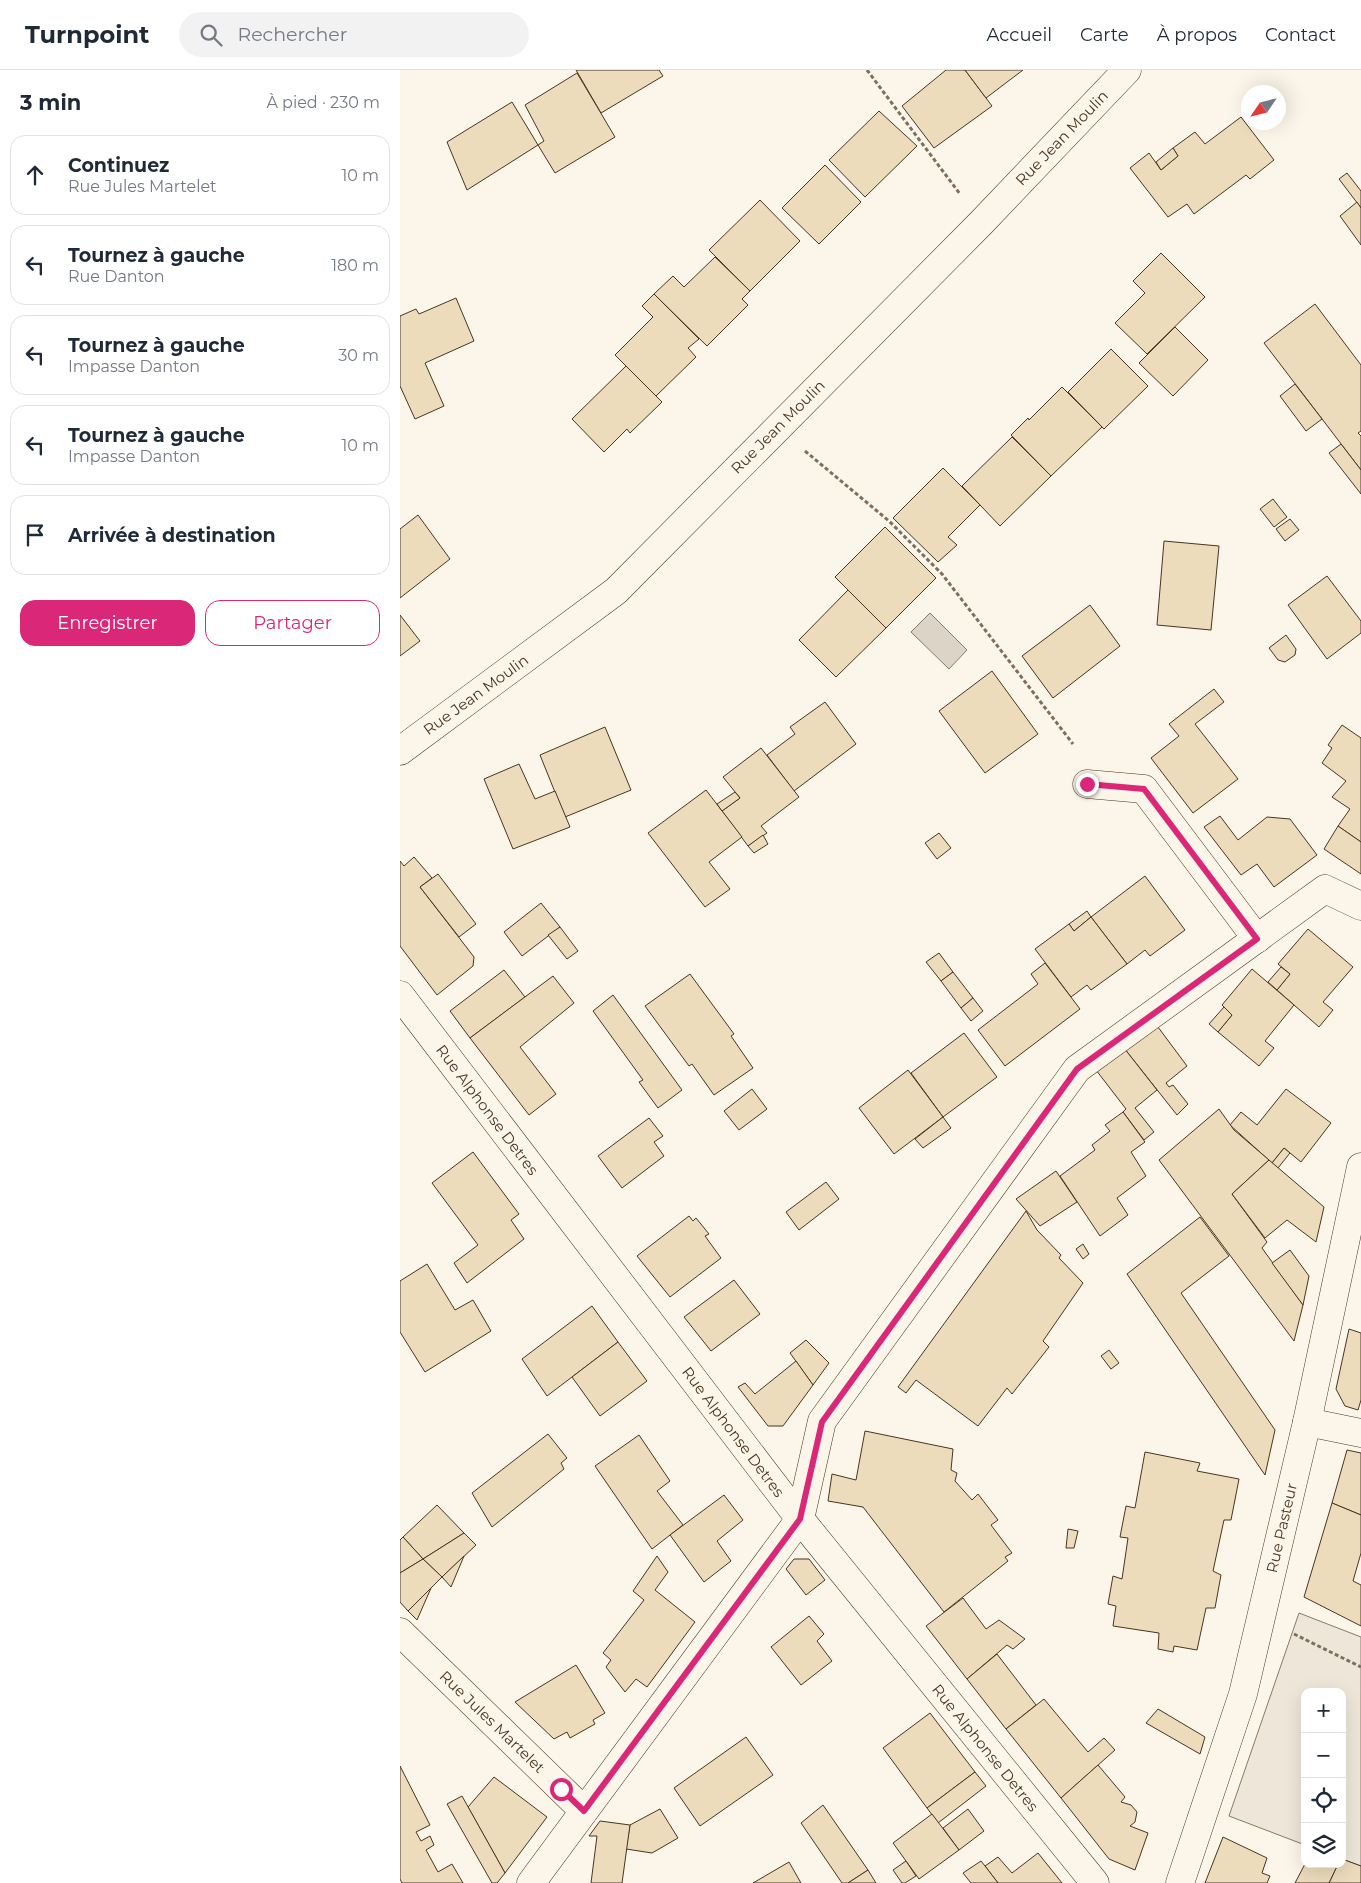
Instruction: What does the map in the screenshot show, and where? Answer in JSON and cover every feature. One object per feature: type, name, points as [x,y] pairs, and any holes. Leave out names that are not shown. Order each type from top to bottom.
[{"type":"street","name":"Rue Jean Moulin","points":[[400,751],[616,591],[981,222],[1127,70]]},
{"type":"street","points":[[1087,784],[1144,789],[1257,939]]},
{"type":"street","points":[[531,1883],[800,1519],[822,1422],[1077,1069],[1326,889],[1361,906]]},
{"type":"street","name":"Rue Alphonse Detres","points":[[400,995],[800,1519],[1094,1883]]},
{"type":"street","name":"Rue Pasteur","points":[[1180,1883],[1244,1694],[1307,1422],[1361,1167]]},
{"type":"street","points":[[1307,1422],[1361,1433]]},
{"type":"street","name":"Rue Jules Martelet","points":[[400,1632],[584,1811]]},
{"type":"path","points":[[867,70],[981,222]]},
{"type":"path","points":[[777,428],[889,521],[942,574],[1073,744]]},
{"type":"path","points":[[1263,1614],[1283,1628],[1361,1667]]},
{"type":"shaded area","points":[[930,613],[967,650],[949,669],[911,632]]},
{"type":"shaded area","points":[[1299,1613],[1361,1637],[1361,1866],[1346,1860],[1346,1688],[1301,1688],[1301,1843],[1229,1816]]},
{"type":"building","points":[[576,70],[659,70],[663,76],[601,113]]},
{"type":"building","points":[[946,70],[965,70],[992,106],[934,148],[902,106]]},
{"type":"building","points":[[965,70],[1023,70],[986,98]]},
{"type":"building","points":[[577,73],[615,137],[555,173],[538,145],[544,141],[525,105]]},
{"type":"building","points":[[512,102],[538,145],[467,190],[447,142]]},
{"type":"building","points":[[879,111],[917,146],[865,197],[829,160]]},
{"type":"building","points":[[1241,117],[1241,130],[1251,130],[1274,160],[1250,179],[1246,175],[1194,214],[1187,204],[1168,217],[1130,168],[1149,153],[1161,170],[1178,156],[1173,148],[1195,132],[1205,144]]},
{"type":"building","points":[[1173,148],[1178,156],[1161,170],[1156,162]]},
{"type":"building","points":[[825,165],[861,202],[819,244],[782,208]]},
{"type":"building","points":[[1347,173],[1361,191],[1361,208],[1339,179]]},
{"type":"building","points":[[760,200],[800,241],[750,291],[709,250]]},
{"type":"building","points":[[1357,202],[1361,208],[1361,245],[1340,216]]},
{"type":"building","points":[[1161,253],[1205,297],[1147,354],[1115,323],[1145,293],[1133,281]]},
{"type":"building","points":[[715,257],[750,291],[742,299],[748,305],[707,346],[654,294],[673,276],[684,287]]},
{"type":"building","points":[[654,294],[699,339],[688,348],[696,357],[656,396],[615,355],[653,317],[642,306]]},
{"type":"building","points":[[456,298],[474,341],[425,363],[444,406],[415,419],[400,386],[400,316],[416,309],[419,314]]},
{"type":"building","points":[[1315,304],[1361,365],[1361,431],[1358,433],[1361,436],[1361,470],[1264,343]]},
{"type":"building","points":[[1175,327],[1208,360],[1173,396],[1139,363]]},
{"type":"building","points":[[1111,349],[1148,386],[1104,429],[1068,392]]},
{"type":"building","points":[[626,366],[662,402],[630,433],[627,429],[604,452],[572,419]]},
{"type":"building","points":[[1295,384],[1322,419],[1306,431],[1280,396]]},
{"type":"building","points":[[1062,387],[1102,427],[1051,476],[1011,435]]},
{"type":"building","points":[[1012,437],[1051,476],[1000,526],[962,486]]},
{"type":"building","points":[[1341,444],[1361,470],[1361,494],[1329,453]]},
{"type":"building","points":[[943,468],[980,505],[948,537],[957,545],[938,562],[893,518]]},
{"type":"building","points":[[1273,499],[1287,517],[1274,527],[1260,509]]},
{"type":"building","points":[[418,515],[450,559],[400,598],[400,529]]},
{"type":"building","points":[[1290,519],[1299,530],[1285,541],[1276,529]]},
{"type":"building","points":[[885,527],[936,578],[886,628],[835,577]]},
{"type":"building","points":[[1164,541],[1219,546],[1211,630],[1157,625]]},
{"type":"building","points":[[1327,576],[1361,621],[1361,633],[1327,659],[1288,605]]},
{"type":"building","points":[[848,590],[886,628],[836,677],[799,640]]},
{"type":"building","points":[[1090,605],[1120,646],[1053,698],[1022,656]]},
{"type":"building","points":[[400,615],[420,641],[400,656]]},
{"type":"building","points":[[1286,635],[1296,649],[1295,655],[1285,662],[1278,660],[1269,648]]},
{"type":"building","points":[[992,671],[1038,734],[985,773],[939,711]]},
{"type":"building","points":[[1214,689],[1224,702],[1195,724],[1238,779],[1193,813],[1151,758],[1179,736],[1169,724]]},
{"type":"building","points":[[825,702],[856,744],[794,791],[767,755],[795,734],[790,727]]},
{"type":"building","points":[[1342,725],[1361,738],[1361,842],[1338,826],[1350,809],[1332,797],[1346,781],[1322,763],[1332,748],[1328,745]]},
{"type":"building","points":[[605,727],[631,790],[565,817],[540,755]]},
{"type":"building","points":[[761,748],[799,797],[761,826],[767,833],[748,846],[722,811],[740,798],[723,777]]},
{"type":"building","points":[[519,764],[535,799],[555,791],[570,827],[513,849],[484,779]]},
{"type":"building","points":[[706,790],[742,837],[709,862],[730,889],[705,907],[648,833]]},
{"type":"building","points":[[735,792],[740,798],[722,811],[717,804]]},
{"type":"building","points":[[1220,816],[1238,840],[1267,817],[1290,819],[1317,855],[1274,887],[1257,864],[1241,875],[1204,827]]},
{"type":"building","points":[[1338,826],[1361,842],[1361,874],[1324,849]]},
{"type":"building","points":[[939,833],[951,848],[937,859],[925,843]]},
{"type":"building","points":[[763,835],[768,844],[754,853],[748,846]]},
{"type":"building","points":[[414,857],[432,878],[420,887],[474,957],[473,966],[437,995],[400,946],[400,861],[404,866]]},
{"type":"building","points":[[438,874],[476,924],[459,937],[420,887]]},
{"type":"building","points":[[1145,876],[1185,930],[1150,956],[1145,950],[1127,964],[1091,917]]},
{"type":"building","points":[[541,903],[560,927],[522,956],[504,932]]},
{"type":"building","points":[[1087,911],[1091,917],[1074,931],[1069,924]]},
{"type":"building","points":[[1091,917],[1127,964],[1091,990],[1087,985],[1071,997],[1035,949],[1069,924],[1074,931]]},
{"type":"building","points":[[560,927],[578,951],[567,959],[548,935]]},
{"type":"building","points":[[1308,929],[1353,967],[1323,1002],[1333,1010],[1319,1027],[1277,990],[1290,974],[1278,964]]},
{"type":"building","points":[[939,953],[953,972],[941,981],[926,962]]},
{"type":"building","points":[[1045,963],[1080,1009],[1005,1066],[978,1030],[1038,984],[1031,974]]},
{"type":"building","points":[[1281,967],[1290,974],[1277,990],[1268,982]]},
{"type":"building","points":[[1252,969],[1294,1005],[1265,1041],[1274,1048],[1259,1066],[1218,1032],[1232,1015],[1222,1005]]},
{"type":"building","points":[[504,970],[525,997],[470,1038],[450,1011]]},
{"type":"building","points":[[953,972],[973,998],[961,1008],[941,981]]},
{"type":"building","points":[[690,974],[734,1034],[731,1036],[753,1068],[714,1095],[692,1064],[689,1066],[645,1006]]},
{"type":"building","points":[[553,976],[574,1003],[520,1047],[556,1094],[529,1115],[470,1038]]},
{"type":"building","points":[[613,995],[682,1090],[658,1108],[639,1082],[643,1080],[593,1011]]},
{"type":"building","points":[[973,998],[983,1011],[971,1021],[961,1008]]},
{"type":"building","points":[[1224,1007],[1232,1015],[1218,1032],[1209,1024]]},
{"type":"building","points":[[1155,1023],[1187,1066],[1166,1083],[1169,1087],[1173,1085],[1188,1104],[1177,1115],[1124,1048]]},
{"type":"building","points":[[964,1033],[997,1077],[943,1117],[911,1073]]},
{"type":"building","points":[[1124,1048],[1157,1090],[1135,1108],[1154,1132],[1144,1140],[1123,1112],[1126,1109],[1096,1070]]},
{"type":"building","points":[[908,1070],[943,1117],[894,1154],[859,1108]]},
{"type":"building","points":[[752,1089],[767,1109],[739,1130],[724,1111]]},
{"type":"building","points":[[1286,1089],[1331,1123],[1301,1162],[1284,1148],[1272,1163],[1230,1125],[1241,1112],[1257,1125]]},
{"type":"building","points":[[1219,1109],[1234,1130],[1269,1160],[1232,1194],[1267,1242],[1262,1248],[1303,1305],[1294,1341],[1159,1160]]},
{"type":"building","points":[[1123,1112],[1145,1142],[1131,1152],[1146,1176],[1117,1198],[1128,1215],[1100,1236],[1060,1176],[1095,1150],[1092,1145],[1110,1131],[1105,1125]]},
{"type":"building","points":[[943,1117],[951,1128],[923,1148],[915,1139]]},
{"type":"building","points":[[649,1118],[663,1136],[654,1142],[664,1156],[622,1188],[598,1156]]},
{"type":"building","points":[[1284,1148],[1290,1153],[1278,1168],[1272,1163]]},
{"type":"building","points":[[473,1152],[519,1214],[511,1220],[524,1239],[467,1283],[454,1263],[478,1245],[432,1183]]},
{"type":"building","points":[[1269,1160],[1324,1207],[1316,1242],[1287,1220],[1265,1238],[1232,1194]]},
{"type":"building","points":[[1056,1171],[1077,1202],[1040,1226],[1016,1199]]},
{"type":"building","points":[[826,1182],[839,1199],[799,1230],[786,1212]]},
{"type":"building","points":[[1026,1211],[1037,1230],[1061,1255],[1059,1258],[1083,1283],[1043,1341],[1049,1347],[1012,1394],[1007,1388],[978,1426],[916,1380],[906,1393],[898,1387]]},
{"type":"building","points":[[689,1216],[693,1221],[696,1218],[709,1234],[705,1236],[721,1258],[670,1297],[637,1256]]},
{"type":"building","points":[[1200,1217],[1229,1256],[1181,1293],[1275,1430],[1265,1475],[1127,1274]]},
{"type":"building","points":[[1083,1244],[1089,1254],[1083,1259],[1076,1249]]},
{"type":"building","points":[[1290,1250],[1309,1276],[1303,1305],[1272,1263]]},
{"type":"building","points":[[427,1264],[455,1310],[473,1300],[491,1331],[425,1372],[400,1332],[400,1281]]},
{"type":"building","points":[[734,1280],[760,1314],[711,1351],[684,1317]]},
{"type":"building","points":[[592,1306],[618,1342],[547,1396],[522,1359]]},
{"type":"building","points":[[1349,1329],[1361,1333],[1361,1400],[1358,1410],[1345,1406],[1336,1389]]},
{"type":"building","points":[[806,1340],[829,1363],[813,1385],[790,1353]]},
{"type":"building","points":[[618,1342],[647,1381],[600,1416],[572,1377]]},
{"type":"building","points":[[1109,1350],[1119,1363],[1111,1369],[1101,1356]]},
{"type":"building","points":[[796,1361],[813,1385],[783,1426],[768,1426],[738,1387],[745,1383],[755,1394]]},
{"type":"building","points":[[865,1431],[953,1449],[951,1470],[957,1473],[955,1481],[972,1500],[978,1494],[998,1520],[991,1525],[1012,1553],[1005,1557],[1008,1561],[944,1612],[863,1507],[828,1501],[832,1474],[856,1480]]},
{"type":"building","points":[[548,1434],[567,1458],[561,1463],[564,1469],[492,1527],[472,1493]]},
{"type":"building","points":[[639,1435],[670,1481],[657,1491],[683,1525],[652,1549],[595,1466]]},
{"type":"building","points":[[1347,1450],[1361,1453],[1361,1515],[1332,1503]]},
{"type":"building","points":[[1145,1452],[1200,1463],[1197,1471],[1239,1479],[1231,1520],[1224,1520],[1213,1571],[1221,1575],[1215,1608],[1206,1608],[1197,1650],[1174,1646],[1173,1652],[1158,1649],[1159,1633],[1113,1626],[1116,1606],[1108,1604],[1113,1576],[1122,1579],[1128,1538],[1120,1537],[1126,1506],[1135,1508]]},
{"type":"building","points":[[724,1495],[743,1520],[717,1541],[731,1561],[704,1582],[670,1535]]},
{"type":"building","points":[[1332,1503],[1361,1515],[1361,1553],[1353,1581],[1361,1585],[1361,1626],[1304,1597]]},
{"type":"building","points":[[437,1505],[464,1533],[423,1559],[403,1537]]},
{"type":"building","points":[[1068,1529],[1078,1531],[1074,1548],[1066,1548]]},
{"type":"building","points":[[464,1533],[476,1545],[442,1577],[423,1559]]},
{"type":"building","points":[[403,1537],[423,1559],[400,1573],[400,1540]]},
{"type":"building","points":[[464,1556],[451,1587],[442,1577]]},
{"type":"building","points":[[657,1556],[668,1572],[655,1590],[695,1622],[647,1687],[636,1679],[625,1692],[606,1667],[611,1660],[603,1653],[644,1600],[633,1591]]},
{"type":"building","points":[[423,1559],[442,1577],[408,1611],[400,1602],[400,1573]]},
{"type":"building","points":[[794,1559],[809,1559],[825,1580],[806,1595],[786,1569]]},
{"type":"building","points":[[431,1588],[417,1620],[408,1611]]},
{"type":"building","points":[[963,1598],[986,1629],[999,1620],[1025,1639],[1013,1649],[1007,1645],[967,1679],[926,1626]]},
{"type":"building","points":[[809,1616],[824,1634],[817,1641],[832,1661],[801,1685],[771,1647]]},
{"type":"building","points":[[997,1654],[1036,1705],[1006,1729],[967,1679]]},
{"type":"building","points":[[576,1665],[605,1713],[593,1720],[595,1724],[570,1738],[567,1732],[554,1739],[515,1702]]},
{"type":"building","points":[[1044,1699],[1088,1752],[1104,1738],[1115,1750],[1061,1798],[1006,1729]]},
{"type":"building","points":[[1158,1709],[1205,1737],[1200,1754],[1146,1723]]},
{"type":"building","points":[[930,1713],[975,1772],[927,1808],[883,1748]]},
{"type":"building","points":[[746,1737],[773,1775],[700,1826],[674,1788]]},
{"type":"building","points":[[1098,1765],[1125,1797],[1121,1802],[1131,1805],[1137,1812],[1135,1822],[1130,1826],[1148,1833],[1135,1870],[1109,1859],[1061,1798]]},
{"type":"building","points":[[400,1766],[430,1825],[416,1832],[421,1841],[430,1836],[434,1845],[426,1850],[438,1872],[452,1864],[463,1883],[402,1883],[400,1879]]},
{"type":"building","points":[[975,1772],[986,1786],[938,1823],[927,1808]]},
{"type":"building","points":[[494,1777],[547,1817],[505,1873],[468,1807]]},
{"type":"building","points":[[462,1796],[505,1873],[497,1883],[492,1883],[447,1804]]},
{"type":"building","points":[[823,1805],[868,1870],[848,1883],[842,1883],[801,1823]]},
{"type":"building","points":[[660,1809],[678,1838],[652,1853],[626,1849],[630,1825]]},
{"type":"building","points":[[968,1809],[984,1831],[959,1850],[943,1828]]},
{"type":"building","points":[[932,1814],[959,1850],[919,1879],[893,1843]]},
{"type":"building","points":[[600,1821],[630,1825],[622,1883],[591,1883],[597,1836],[589,1836]]},
{"type":"building","points":[[1223,1837],[1267,1858],[1262,1873],[1270,1876],[1267,1883],[1205,1883]]},
{"type":"building","points":[[1038,1853],[1062,1883],[998,1883],[985,1866],[998,1857],[1012,1873]]},
{"type":"building","points":[[1346,1860],[1361,1866],[1361,1883],[1329,1883],[1336,1868],[1346,1868]]},
{"type":"building","points":[[906,1861],[916,1876],[902,1883],[893,1870]]},
{"type":"building","points":[[981,1861],[998,1883],[971,1883],[963,1873]]},
{"type":"building","points":[[789,1862],[801,1883],[753,1883]]},
{"type":"building","points":[[1303,1868],[1336,1868],[1329,1883],[1295,1883]]},
{"type":"building","points":[[868,1870],[876,1883],[848,1883]]},
{"type":"route","points":[[561,1789],[584,1811],[800,1519],[822,1422],[1077,1069],[1257,939],[1144,789],[1087,784]]}]
